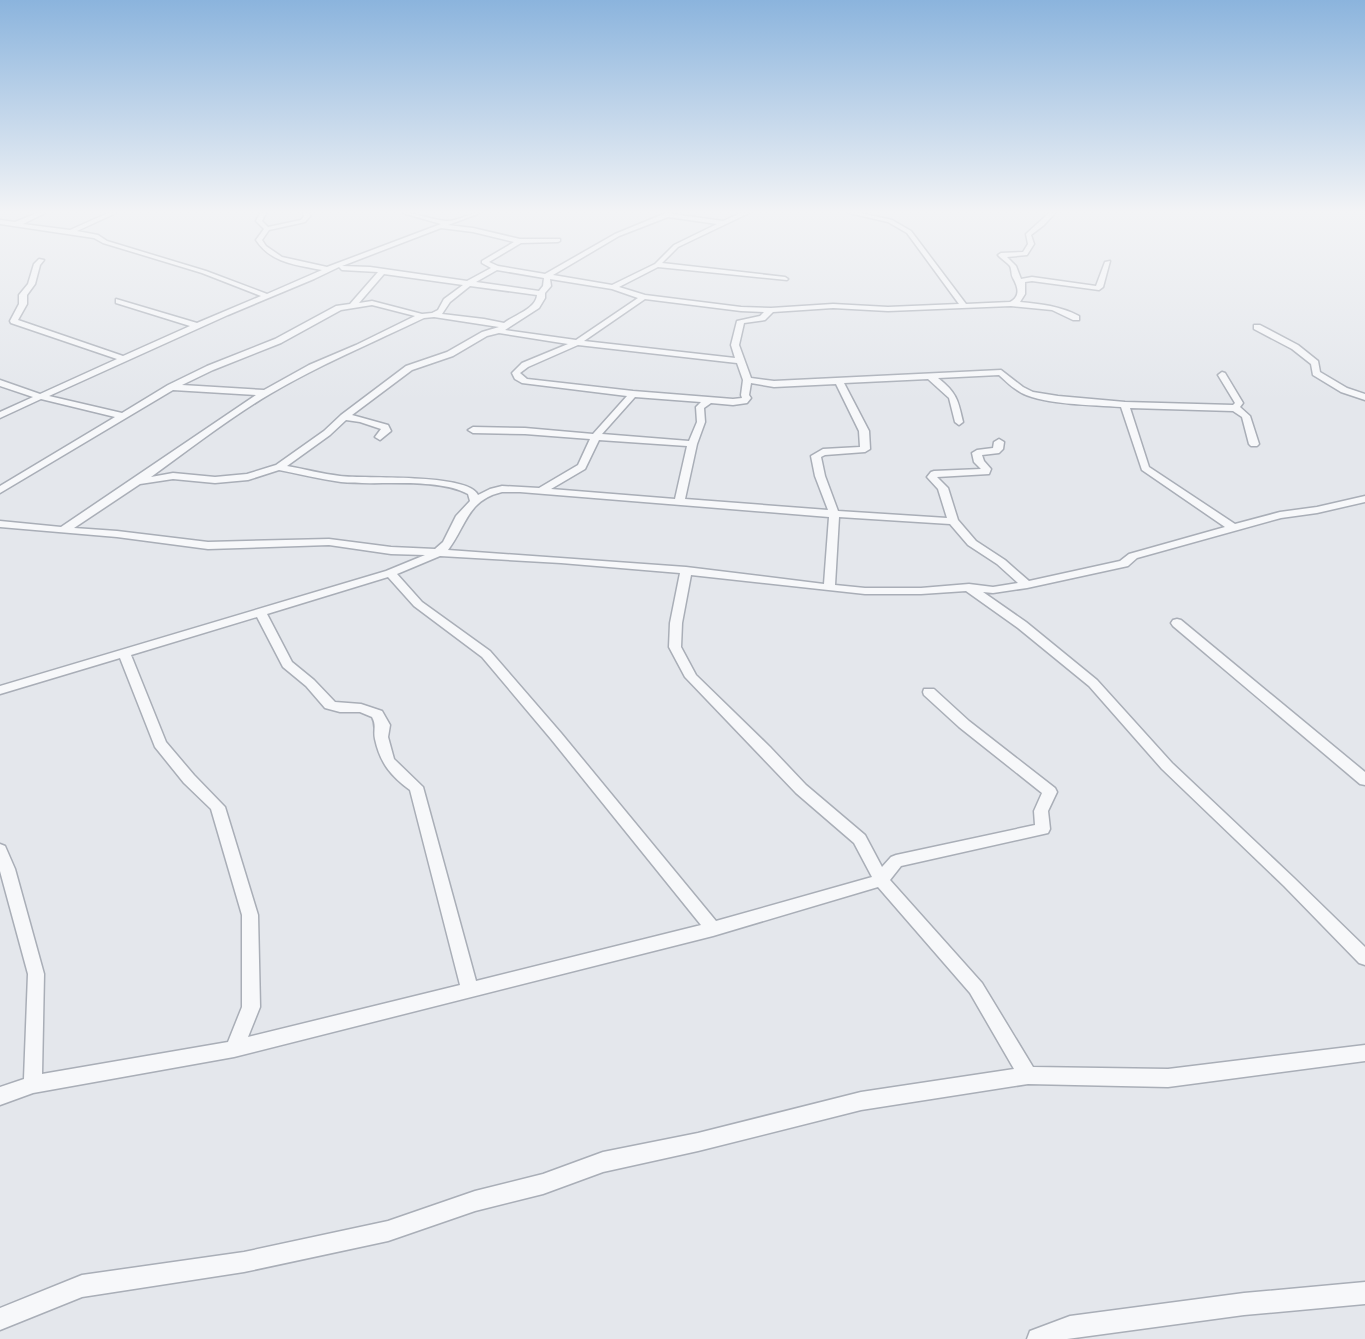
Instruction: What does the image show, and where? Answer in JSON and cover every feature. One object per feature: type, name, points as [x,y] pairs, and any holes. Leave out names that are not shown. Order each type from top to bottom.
[{"type":"street","points":[[34,275],[31,284],[23,295],[23,304],[14,321],[124,359]]},
{"type":"street","points":[[213,275],[267,296]]},
{"type":"street","points":[[0,415],[225,312],[313,275]]},
{"type":"street","points":[[354,304],[379,275]]},
{"type":"street","points":[[410,275],[541,293]]},
{"type":"street","points":[[434,315],[441,311],[446,301],[469,283],[483,275]]},
{"type":"street","points":[[544,275],[613,287],[644,297],[695,304],[771,310],[832,306],[888,309],[1012,304],[1044,306],[1068,312],[1076,318]]},
{"type":"street","points":[[613,287],[637,275]]},
{"type":"street","points":[[753,275],[785,279]]},
{"type":"street","points":[[941,275],[964,306]]},
{"type":"street","points":[[1012,304],[1017,301],[1021,294],[1021,284],[1016,275]]},
{"type":"street","points":[[1021,284],[1022,281],[1032,279],[1096,288],[1099,286],[1103,275]]},
{"type":"street","points":[[547,276],[548,286]]},
{"type":"street","points":[[138,481],[173,476],[215,480],[248,477],[279,467],[409,368],[450,354],[485,334],[502,328],[536,306],[541,298],[541,293],[548,286],[561,279]]},
{"type":"street","points":[[644,297],[577,343],[525,365],[516,373],[518,377],[525,380],[633,394],[744,402],[747,398],[745,395],[747,380],[735,345],[741,321],[762,318],[771,310]]},
{"type":"street","points":[[119,301],[198,326]]},
{"type":"street","points":[[0,490],[171,387],[210,368],[278,341],[340,308],[354,304],[372,303],[422,316],[434,315],[484,320],[502,328],[577,343],[739,361]]},
{"type":"street","points":[[64,529],[138,481],[265,393],[312,367],[360,347],[422,316]]},
{"type":"street","points":[[1257,327],[1295,346],[1315,363],[1316,373],[1344,390],[1365,397]]},
{"type":"street","points":[[747,380],[774,384],[1001,372],[1020,389],[1031,394],[1058,399],[1125,405],[1236,408],[1246,416],[1254,444]]},
{"type":"street","points":[[1222,375],[1239,403],[1236,408]]},
{"type":"street","points":[[930,376],[940,383],[955,403],[959,422]]},
{"type":"street","points":[[829,588],[834,514],[820,476],[816,456],[822,452],[861,450],[866,446],[864,431],[839,381]]},
{"type":"street","points":[[0,383],[42,397],[124,416]]},
{"type":"street","points":[[171,387],[265,393]]},
{"type":"street","points":[[540,491],[559,482],[582,467],[596,436],[633,394]]},
{"type":"street","points":[[680,501],[692,444],[701,422],[700,407],[709,400]]},
{"type":"street","points":[[1125,405],[1145,468],[1233,528]]},
{"type":"street","points":[[344,417],[375,423],[385,427],[386,431],[380,437]]},
{"type":"street","points":[[473,430],[525,431],[692,444]]},
{"type":"street","points":[[999,442],[996,451],[978,453],[979,462],[986,468],[986,472],[941,473],[934,474],[932,477],[943,488],[953,521],[972,544],[996,559],[1027,585]]},
{"type":"street","points":[[279,467],[341,479],[430,482],[463,487],[472,492],[475,501]]},
{"type":"street","points":[[0,690],[390,573],[440,551],[450,540],[458,520],[475,501],[488,491],[500,488],[513,487],[540,491],[834,514],[953,521]]},
{"type":"street","points":[[0,524],[219,546],[330,542],[398,551],[440,551],[686,570],[865,591],[920,591],[969,587],[993,590],[1027,585],[1124,564],[1133,556],[1280,514],[1317,510],[1365,499]]},
{"type":"street","points":[[686,570],[676,623],[675,647],[691,676],[801,789],[860,839],[880,880],[976,988],[1028,1075]]},
{"type":"street","points":[[390,573],[418,604],[486,654],[556,736],[713,928]]},
{"type":"street","points":[[969,587],[1022,625],[1093,683],[1167,766],[1290,882],[1365,958]]},
{"type":"street","points":[[260,612],[287,664],[310,683],[322,698],[340,708],[360,708],[377,714],[383,725],[381,737],[388,761],[400,775],[416,787],[470,991]]},
{"type":"street","points":[[1177,623],[1365,780]]},
{"type":"street","points":[[124,652],[160,744],[189,779],[218,808],[250,914],[251,1007],[234,1049]]},
{"type":"street","points":[[0,1096],[33,1084],[234,1049],[470,991],[713,928],[880,880],[896,861],[1043,829],[1041,810],[1050,792],[964,724],[929,692]]},
{"type":"street","points":[[0,850],[36,974],[33,1084]]},
{"type":"street","points":[[0,1319],[82,1286],[244,1262],[388,1230],[475,1201],[543,1184],[603,1162],[698,1142],[786,1118],[861,1101],[1028,1075],[1168,1078],[1365,1053]]},
{"type":"street","points":[[1038,1339],[1070,1327],[1244,1304],[1365,1293]]}]
